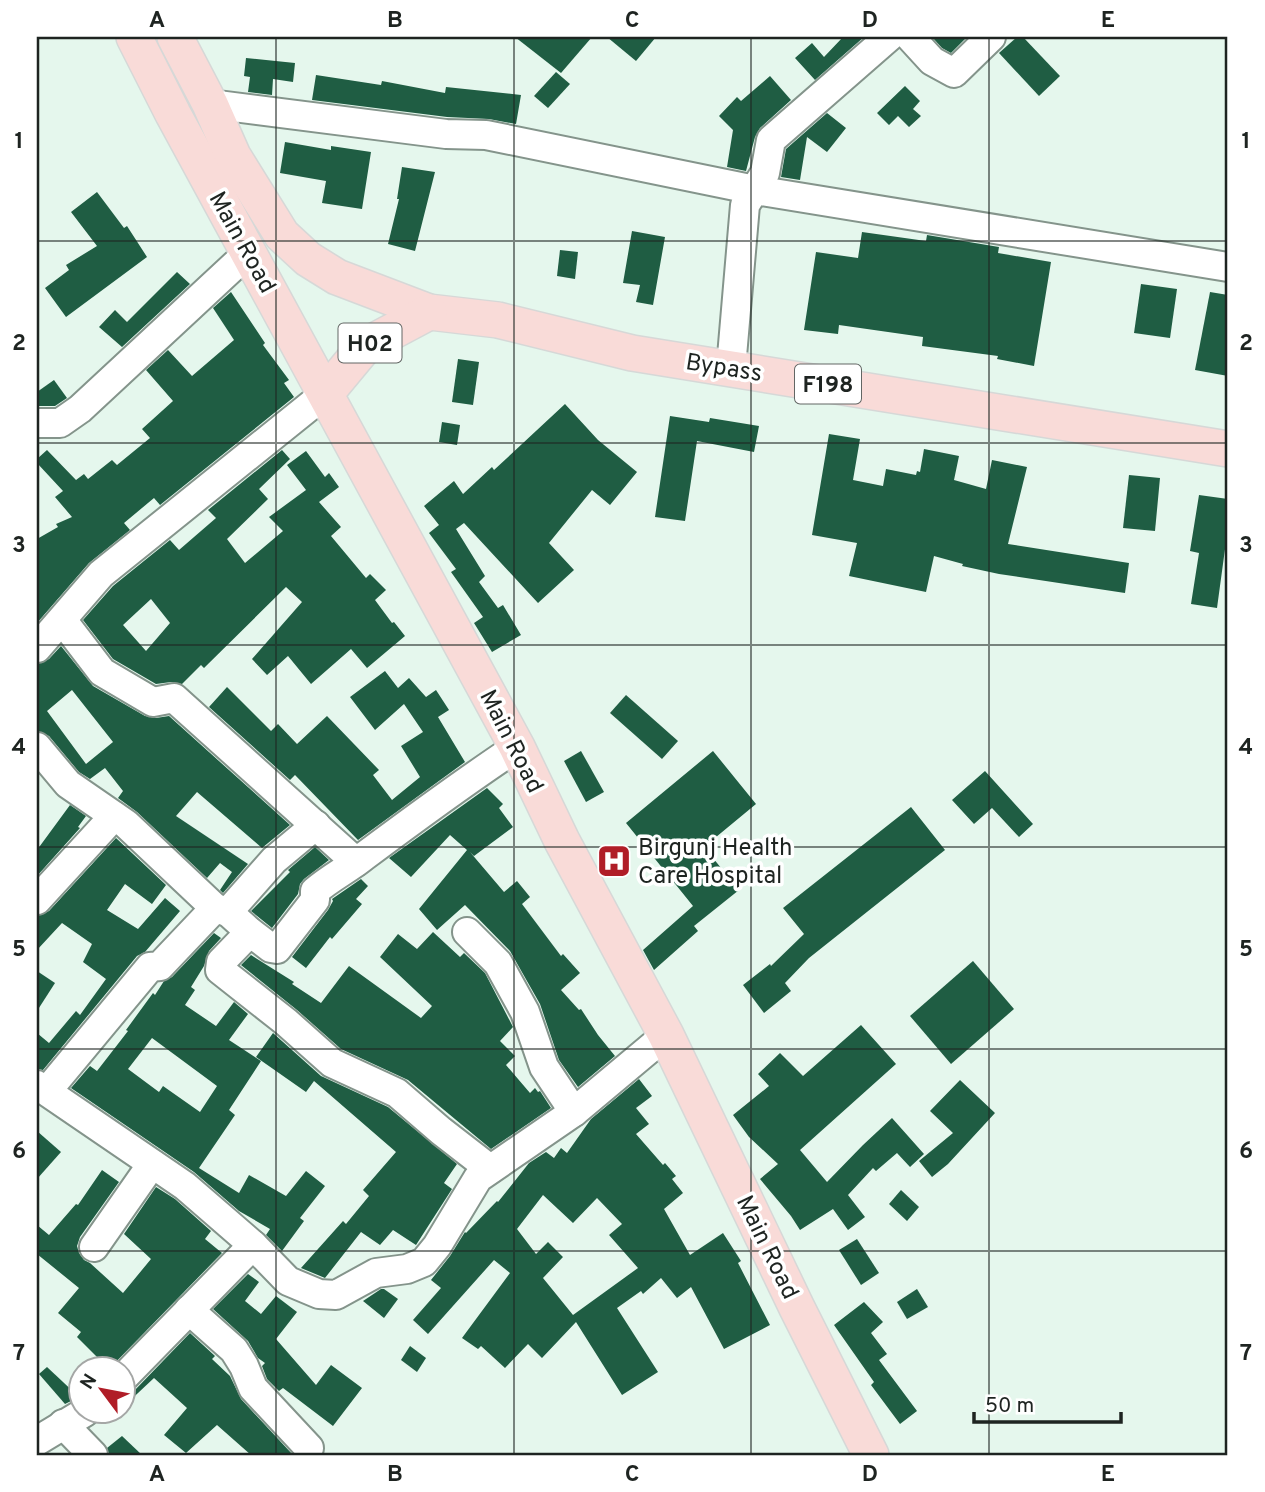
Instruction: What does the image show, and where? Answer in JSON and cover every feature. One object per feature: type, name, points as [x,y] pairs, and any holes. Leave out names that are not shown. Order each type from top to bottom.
[{"type":"main road","name":"Main Road","points":[[134,37],[516,747],[562,841],[666,1035],[871,1455]]},
{"type":"main road","name":"Main Road","points":[[176,37],[211,104],[233,156]]},
{"type":"main road","name":"Bypass","points":[[233,156],[282,235],[308,258],[337,277],[429,312],[498,320],[632,353],[1228,449]]},
{"type":"main road","name":"H02","points":[[326,393],[365,346],[429,312]]},
{"type":"street","points":[[731,368],[745,205],[765,173],[771,140],[889,37]]},
{"type":"street","points":[[910,37],[932,61],[954,73],[991,37]]},
{"type":"street","points":[[211,104],[446,134],[486,135],[755,190],[1228,267]]},
{"type":"street","points":[[37,423],[60,423],[80,409],[248,252]]},
{"type":"street","points":[[37,648],[102,574],[326,393]]},
{"type":"street","points":[[63,621],[102,671],[153,702],[174,698],[356,862]]},
{"type":"street","points":[[37,747],[68,784],[134,831],[221,910],[271,948],[277,949],[315,900],[315,891],[450,791],[516,747]]},
{"type":"street","points":[[37,901],[114,816]]},
{"type":"street","points":[[316,825],[274,860],[160,966],[149,967],[42,1088],[184,1186],[253,1245],[288,1281],[319,1294],[336,1295],[376,1273],[407,1269],[424,1262],[437,1246],[478,1178],[573,1112],[666,1035]]},
{"type":"street","points":[[250,932],[221,962],[220,970],[286,1022],[332,1063],[397,1093],[490,1170]]},
{"type":"street","points":[[467,932],[498,963],[525,1012],[544,1067],[573,1112]]},
{"type":"street","points":[[94,1247],[152,1164]]},
{"type":"street","points":[[136,1365],[253,1245]]},
{"type":"street","points":[[189,1310],[234,1350],[253,1388],[309,1448]]},
{"type":"street","points":[[37,1441],[66,1423]]},
{"type":"street","points":[[78,1426],[93,1455]]},
{"type":"building","points":[[515,37],[592,37],[561,73]]},
{"type":"building","points":[[607,37],[656,37],[636,61]]},
{"type":"building","points":[[843,37],[864,37],[815,80],[795,58],[812,43],[824,57]]},
{"type":"building","points":[[932,37],[967,37],[951,53]]},
{"type":"building","points":[[1017,37],[1023,37],[1060,76],[1039,96],[999,53]]},
{"type":"building","points":[[246,58],[295,63],[293,82],[273,79],[272,95],[248,92],[250,77],[244,76]]},
{"type":"building","points":[[556,72],[570,84],[548,108],[534,96]]},
{"type":"building","points":[[316,75],[381,85],[382,81],[445,93],[446,87],[521,95],[516,124],[312,100]]},
{"type":"building","points":[[770,76],[791,100],[760,128],[746,171],[727,167],[733,130],[719,116],[737,97],[741,101]]},
{"type":"building","points":[[905,86],[920,101],[913,109],[921,116],[909,127],[898,116],[889,125],[877,113]]},
{"type":"building","points":[[827,113],[846,128],[827,152],[807,137],[800,180],[781,177],[786,149]]},
{"type":"building","points":[[285,142],[331,150],[331,146],[371,152],[362,209],[322,203],[326,181],[280,173]]},
{"type":"building","points":[[402,167],[435,172],[415,251],[388,244],[399,199]]},
{"type":"building","points":[[97,192],[124,228],[127,226],[147,257],[66,317],[45,288],[69,270],[66,265],[97,246],[71,212]]},
{"type":"building","points":[[632,231],[665,237],[653,305],[636,302],[640,285],[623,283]]},
{"type":"building","points":[[862,232],[926,241],[927,235],[999,247],[998,253],[1051,262],[1034,366],[997,359],[998,356],[922,346],[923,337],[839,325],[838,334],[804,330],[816,252],[858,258]]},
{"type":"building","points":[[560,250],[578,252],[575,279],[557,276]]},
{"type":"building","points":[[177,272],[190,284],[122,347],[99,327],[115,310],[127,322]]},
{"type":"building","points":[[1141,284],[1177,289],[1170,338],[1134,333]]},
{"type":"building","points":[[231,292],[265,343],[263,345],[289,380],[284,383],[294,397],[160,505],[154,498],[124,523],[130,530],[89,563],[37,623],[37,539],[58,527],[56,524],[72,517],[55,497],[63,491],[37,463],[37,459],[47,450],[76,480],[84,474],[88,479],[112,460],[117,465],[150,438],[142,429],[173,401],[146,370],[168,350],[192,376],[234,340],[213,308]]},
{"type":"building","points":[[1210,292],[1228,295],[1228,376],[1195,370]]},
{"type":"building","points":[[458,359],[479,362],[473,405],[452,402]]},
{"type":"building","points":[[54,380],[67,398],[55,406],[38,406],[37,392]]},
{"type":"building","points":[[565,404],[598,440],[637,472],[610,505],[592,490],[549,543],[574,570],[538,603],[464,523],[456,529],[485,576],[479,582],[498,608],[503,605],[521,635],[492,652],[474,623],[483,617],[451,572],[456,569],[429,533],[439,525],[424,506],[454,481],[463,494],[492,467],[494,470]]},
{"type":"building","points":[[670,416],[709,422],[710,418],[759,426],[754,452],[697,441],[685,521],[655,517]]},
{"type":"building","points":[[442,422],[460,425],[457,445],[439,442]]},
{"type":"building","points":[[829,434],[860,439],[853,480],[883,486],[886,469],[916,475],[917,471],[920,472],[924,449],[959,456],[954,480],[986,489],[992,460],[1027,467],[1008,544],[1129,563],[1125,593],[999,574],[962,566],[963,564],[934,556],[926,592],[849,576],[857,543],[812,535]]},
{"type":"building","points":[[282,450],[290,459],[259,489],[268,499],[227,539],[245,563],[283,531],[269,517],[306,490],[287,465],[306,451],[325,477],[329,473],[339,487],[319,502],[341,527],[331,536],[366,578],[370,574],[386,590],[375,600],[405,636],[367,668],[351,649],[311,684],[288,656],[267,675],[252,659],[302,602],[286,587],[204,668],[201,665],[182,684],[156,684],[113,659],[83,620],[113,586],[170,540],[179,550],[216,518],[208,510]],"holes":[[[151,599],[170,623],[146,651],[123,625]]]},
{"type":"building","points":[[1129,475],[1160,478],[1155,531],[1123,528]]},
{"type":"building","points":[[1199,495],[1228,499],[1228,527],[1217,608],[1191,604],[1199,553],[1190,551]]},
{"type":"building","points":[[61,646],[93,686],[145,716],[169,716],[290,825],[262,848],[197,792],[176,816],[248,864],[223,893],[220,890],[232,872],[220,863],[207,878],[137,812],[118,798],[123,791],[105,768],[90,779],[79,772],[49,736],[37,731],[37,664],[49,659]],"holes":[[[72,690],[113,742],[86,764],[47,711]]]},
{"type":"building","points":[[385,671],[398,688],[409,678],[426,697],[436,690],[449,710],[438,717],[465,762],[358,840],[295,775],[290,780],[209,707],[227,687],[271,731],[278,724],[297,744],[327,716],[379,770],[373,775],[392,800],[420,777],[401,746],[423,732],[404,704],[375,730],[350,697]]},
{"type":"building","points":[[626,695],[678,741],[662,759],[610,713]]},
{"type":"building","points":[[581,751],[604,792],[586,802],[564,761]]},
{"type":"building","points":[[713,751],[756,804],[704,847],[739,890],[694,926],[698,931],[654,970],[643,950],[693,906],[626,823]]},
{"type":"building","points":[[985,771],[1033,824],[1019,837],[992,808],[974,824],[952,800]]},
{"type":"building","points":[[487,788],[503,804],[499,808],[513,827],[474,856],[470,852],[504,892],[517,881],[530,897],[522,904],[561,956],[563,954],[580,973],[561,990],[579,1010],[581,1009],[615,1056],[578,1087],[559,1060],[540,1004],[510,951],[465,905],[437,930],[419,909],[467,850],[450,835],[411,877],[389,858]]},
{"type":"building","points":[[70,805],[86,816],[78,827],[80,828],[37,876],[37,850]]},
{"type":"building","points":[[911,807],[945,850],[809,958],[785,983],[791,991],[764,1013],[743,985],[770,964],[771,966],[804,934],[783,908]]},
{"type":"building","points":[[116,838],[166,885],[152,904],[125,884],[107,910],[138,929],[165,898],[180,911],[145,952],[137,956],[43,1070],[37,1069],[37,1033],[49,1043],[76,1011],[80,1015],[106,979],[83,962],[92,944],[62,923],[37,950],[37,916],[49,911]]},
{"type":"building","points":[[315,847],[329,860],[304,879],[298,894],[272,928],[251,911],[290,872],[288,870]]},
{"type":"building","points":[[361,879],[368,886],[356,899],[362,904],[332,939],[330,937],[306,968],[292,957],[328,910],[332,899]]},
{"type":"building","points":[[433,932],[460,957],[464,953],[485,973],[513,1027],[500,1041],[515,1056],[506,1065],[530,1093],[535,1088],[540,1091],[551,1108],[491,1149],[408,1080],[341,1049],[241,965],[251,955],[321,1003],[349,966],[421,1018],[432,1006],[380,957],[398,934],[417,949]]},
{"type":"building","points":[[214,933],[221,938],[209,951],[204,966],[191,987],[195,990],[185,1005],[216,1026],[234,1002],[248,1014],[229,1040],[261,1061],[229,1110],[235,1115],[199,1168],[239,1193],[249,1175],[286,1196],[306,1171],[325,1186],[300,1218],[304,1221],[282,1251],[266,1235],[270,1229],[239,1211],[194,1172],[71,1088],[90,1066],[97,1071],[153,993],[155,995],[164,981],[172,977]],"holes":[[[152,1038],[217,1086],[200,1112],[163,1086],[159,1092],[128,1069]]]},
{"type":"building","points":[[973,961],[1014,1009],[951,1064],[910,1016]]},
{"type":"building","points":[[37,971],[55,983],[37,1011]]},
{"type":"building","points":[[861,1025],[896,1064],[800,1150],[827,1182],[892,1118],[924,1154],[910,1167],[897,1153],[876,1171],[873,1168],[848,1195],[865,1217],[848,1230],[833,1209],[800,1230],[760,1179],[778,1164],[749,1137],[733,1115],[769,1086],[758,1074],[780,1053],[803,1076]]},
{"type":"building","points":[[273,1033],[321,1076],[388,1107],[457,1164],[444,1183],[452,1189],[416,1245],[393,1230],[380,1245],[361,1232],[325,1278],[301,1268],[343,1221],[346,1224],[369,1196],[363,1190],[396,1152],[314,1081],[306,1092],[256,1057]]},
{"type":"building","points":[[639,1079],[652,1096],[636,1108],[649,1124],[636,1134],[676,1176],[672,1179],[683,1193],[664,1209],[690,1255],[723,1233],[741,1261],[738,1263],[770,1325],[724,1349],[691,1287],[677,1298],[661,1278],[643,1294],[641,1291],[617,1308],[658,1372],[622,1395],[576,1322],[542,1358],[528,1344],[505,1368],[481,1346],[478,1349],[462,1338],[510,1273],[494,1260],[428,1334],[413,1320],[441,1288],[431,1280],[465,1232],[498,1202],[529,1163],[546,1152],[554,1158],[561,1148],[567,1153],[591,1119]],"holes":[[[543,1195],[573,1223],[597,1198],[622,1224],[609,1235],[638,1268],[573,1315],[543,1278],[563,1257],[548,1242],[536,1254],[517,1229]]]},
{"type":"building","points":[[960,1080],[995,1113],[948,1164],[932,1177],[919,1161],[953,1133],[930,1111]]},
{"type":"building","points":[[37,1131],[61,1152],[37,1179]]},
{"type":"building","points":[[102,1170],[119,1182],[80,1237],[77,1246],[84,1260],[123,1293],[151,1259],[124,1234],[156,1187],[175,1199],[211,1231],[205,1239],[222,1253],[122,1356],[96,1356],[77,1337],[81,1332],[58,1313],[79,1288],[37,1254],[37,1225],[49,1235],[76,1204],[78,1205]]},
{"type":"building","points":[[901,1190],[919,1207],[907,1221],[889,1204]]},
{"type":"building","points":[[857,1239],[879,1273],[861,1285],[839,1250]]},
{"type":"building","points":[[248,1274],[259,1282],[245,1301],[261,1314],[276,1296],[297,1312],[276,1339],[316,1385],[331,1365],[362,1388],[333,1426],[283,1388],[279,1391],[267,1379],[262,1366],[265,1363],[258,1358],[248,1341],[213,1309]]},
{"type":"building","points":[[381,1289],[398,1299],[384,1318],[363,1301]]},
{"type":"building","points":[[917,1289],[928,1307],[907,1319],[897,1302]]},
{"type":"building","points":[[864,1302],[883,1322],[871,1333],[887,1354],[879,1360],[917,1411],[900,1424],[871,1385],[874,1382],[834,1325]]},
{"type":"building","points":[[190,1333],[215,1356],[212,1359],[230,1376],[241,1399],[293,1455],[251,1455],[217,1425],[186,1453],[164,1435],[187,1408],[154,1378],[136,1395],[136,1389]]},
{"type":"building","points":[[410,1346],[426,1358],[417,1372],[401,1360]]},
{"type":"building","points":[[47,1367],[66,1385],[66,1404],[65,1404],[39,1374]]},
{"type":"building","points":[[122,1436],[142,1455],[109,1455],[107,1448]]},
{"type":"place","name":"Birgunj Health Care Hospital","points":[[614,861]]}]
